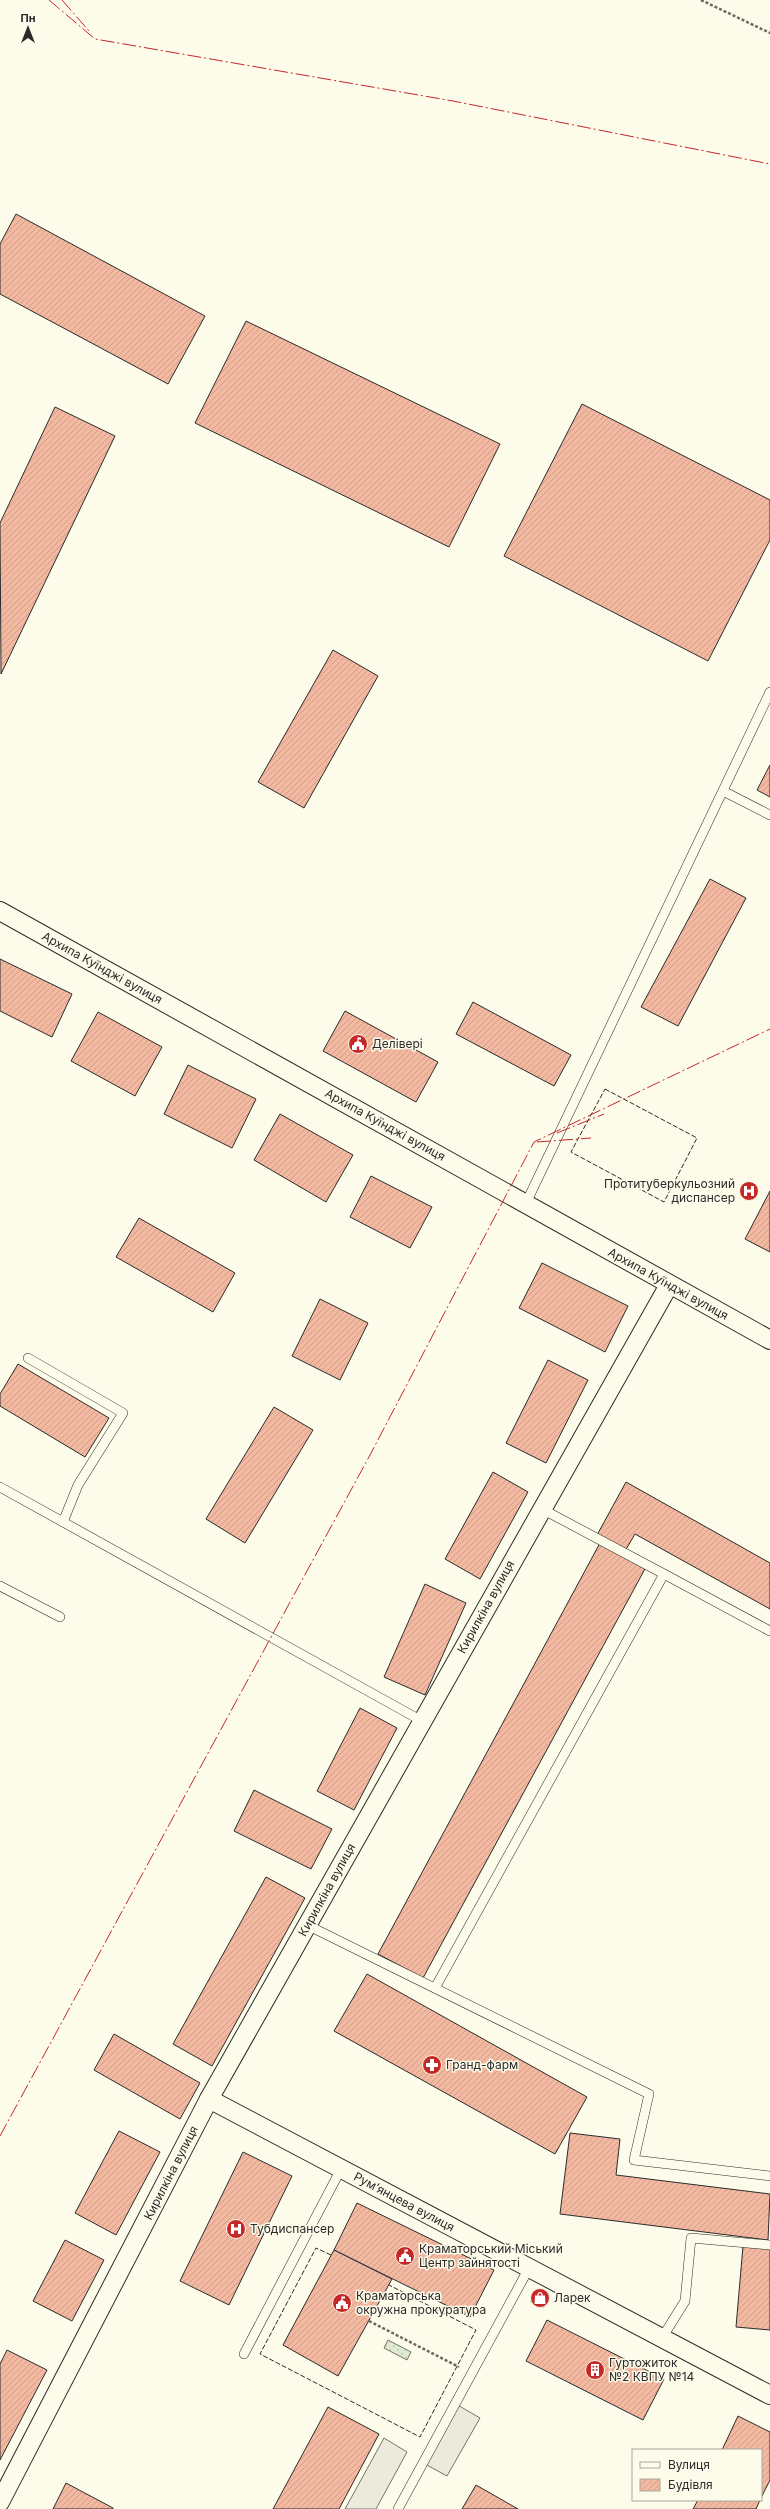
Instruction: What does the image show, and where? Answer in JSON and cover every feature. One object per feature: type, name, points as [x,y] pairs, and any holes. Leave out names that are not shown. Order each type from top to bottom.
[{"type":"street","name":"Архипа Куїнджі вулиця","points":[[0,911],[770,1340]]},
{"type":"street","name":"Кирилкіна вулиця","points":[[0,2502],[209,2099],[669,1285]]},
{"type":"street","name":"Рум’янцева вулиця","points":[[209,2099],[770,2395]]},
{"type":"lane","points":[[526,1203],[770,692]]},
{"type":"lane","points":[[723,791],[770,815]]},
{"type":"lane","points":[[28,1358],[123,1413],[78,1484],[63,1522]]},
{"type":"lane","points":[[0,1487],[422,1721]]},
{"type":"lane","points":[[542,1509],[770,1631]]},
{"type":"lane","points":[[435,1988],[664,1574]]},
{"type":"lane","points":[[0,1586],[60,1617]]},
{"type":"lane","points":[[307,1925],[649,2094],[634,2160],[770,2176]]},
{"type":"lane","points":[[244,2354],[341,2169]]},
{"type":"lane","points":[[662,2338],[685,2301],[691,2238],[770,2245]]},
{"type":"lane","points":[[398,2509],[529,2268]]},
{"type":"path","points":[[701,0],[770,33]]},
{"type":"path","points":[[369,2321],[472,2374]]},
{"type":"green space","points":[[388,2340],[411,2352],[407,2360],[384,2348]]},
{"type":"shaded area","points":[[456,2404],[480,2418],[447,2476],[423,2463]]},
{"type":"shaded area","points":[[384,2438],[407,2452],[376,2509],[345,2509]]},
{"type":"building","points":[[16,214],[205,316],[168,384],[0,294],[0,244]]},
{"type":"building","points":[[246,321],[500,444],[449,547],[195,423]]},
{"type":"building","points":[[582,404],[770,500],[770,540],[708,661],[504,556]]},
{"type":"building","points":[[55,407],[115,436],[1,674],[0,523]]},
{"type":"building","points":[[333,650],[378,676],[304,808],[258,782]]},
{"type":"building","points":[[770,765],[770,797],[757,790]]},
{"type":"building","points":[[710,879],[746,898],[678,1026],[641,1007]]},
{"type":"building","points":[[0,959],[72,994],[52,1037],[0,1011]]},
{"type":"building","points":[[473,1002],[571,1055],[554,1086],[456,1034]]},
{"type":"building","points":[[345,1011],[438,1062],[416,1102],[323,1051]]},
{"type":"building","points":[[98,1012],[162,1047],[135,1096],[71,1061]]},
{"type":"building","points":[[188,1065],[256,1099],[232,1148],[164,1114]]},
{"type":"building","points":[[280,1114],[353,1155],[326,1202],[254,1160]]},
{"type":"building","points":[[371,1176],[432,1207],[410,1248],[350,1217]]},
{"type":"building","points":[[770,1191],[770,1252],[745,1239]]},
{"type":"building","points":[[139,1218],[235,1273],[213,1312],[116,1257]]},
{"type":"building","points":[[542,1263],[628,1306],[605,1352],[519,1308]]},
{"type":"building","points":[[320,1299],[368,1323],[340,1380],[292,1356]]},
{"type":"building","points":[[548,1360],[588,1380],[546,1463],[506,1443]]},
{"type":"building","points":[[18,1364],[109,1418],[85,1457],[0,1406],[0,1394]]},
{"type":"building","points":[[274,1407],[313,1430],[245,1543],[206,1519]]},
{"type":"building","points":[[493,1472],[528,1492],[480,1579],[445,1559]]},
{"type":"building","points":[[626,1482],[770,1563],[770,1609],[635,1534],[625,1551],[597,1535]]},
{"type":"building","points":[[600,1543],[646,1567],[423,1978],[378,1954]]},
{"type":"building","points":[[425,1584],[466,1603],[425,1695],[384,1677]]},
{"type":"building","points":[[360,1708],[397,1728],[354,1810],[317,1791]]},
{"type":"building","points":[[254,1790],[332,1829],[311,1869],[234,1831]]},
{"type":"building","points":[[266,1877],[305,1898],[212,2066],[173,2044]]},
{"type":"building","points":[[367,1974],[587,2097],[555,2154],[334,2031]]},
{"type":"building","points":[[114,2034],[200,2083],[180,2119],[94,2070]]},
{"type":"building","points":[[119,2131],[160,2152],[116,2235],[75,2213]]},
{"type":"building","points":[[570,2133],[620,2139],[616,2175],[770,2194],[768,2240],[560,2214]]},
{"type":"building","name":"Тубдиспансер","points":[[243,2152],[292,2176],[229,2305],[180,2281]]},
{"type":"building","name":"Краматорський Міський Центр зайнятості","points":[[357,2203],[494,2270],[470,2317],[334,2250]]},
{"type":"building","points":[[65,2240],[104,2260],[72,2321],[33,2301]]},
{"type":"building","points":[[743,2246],[770,2248],[770,2330],[736,2327]]},
{"type":"building","name":"Краматорська окружна прокуратура","points":[[334,2250],[392,2279],[338,2376],[283,2345]]},
{"type":"building","name":"Ларек","points":[[536,2290],[549,2295],[544,2307],[531,2302]]},
{"type":"building","name":"Гуртожиток №2 КВПУ №14","points":[[547,2320],[664,2379],[643,2420],[526,2361]]},
{"type":"building","points":[[7,2350],[47,2370],[0,2460],[0,2364]]},
{"type":"building","points":[[328,2407],[379,2434],[339,2509],[273,2509]]},
{"type":"building","points":[[738,2416],[770,2432],[770,2480],[762,2496],[762,2449],[722,2449]]},
{"type":"building","points":[[66,2483],[113,2508],[113,2509],[53,2509]]},
{"type":"building","points":[[476,2485],[518,2509],[462,2509]]},
{"type":"building","points":[[697,2501],[760,2501],[756,2509],[693,2509]]},
{"type":"fence","points":[[605,1089],[697,1138],[664,1202],[571,1152],[605,1089]]},
{"type":"fence","points":[[331,2255],[316,2248],[260,2354],[420,2437],[476,2330],[389,2285]]},
{"type":"power","points":[[49,0],[95,39],[453,101],[770,164]]},
{"type":"power","points":[[62,0],[89,31]]},
{"type":"power","points":[[0,2136],[370,1455],[534,1142],[770,1029]]},
{"type":"power","points":[[557,1133],[604,1114]]},
{"type":"power","points":[[537,1142],[591,1138]]},
{"type":"place","name":"Делівері","points":[[358,1044]]},
{"type":"place","name":"Протитуберкульозний диспансер","points":[[749,1191]]},
{"type":"place","name":"Гранд-фарм","points":[[432,2065]]},
{"type":"place","name":"Тубдиспансер","points":[[236,2229]]},
{"type":"place","name":"Краматорський Міський Центр зайнятості","points":[[405,2256]]},
{"type":"place","name":"Ларек","points":[[540,2298]]},
{"type":"place","name":"Краматорська окружна прокуратура","points":[[342,2303]]},
{"type":"place","name":"Гуртожиток №2 КВПУ №14","points":[[595,2370]]}]
